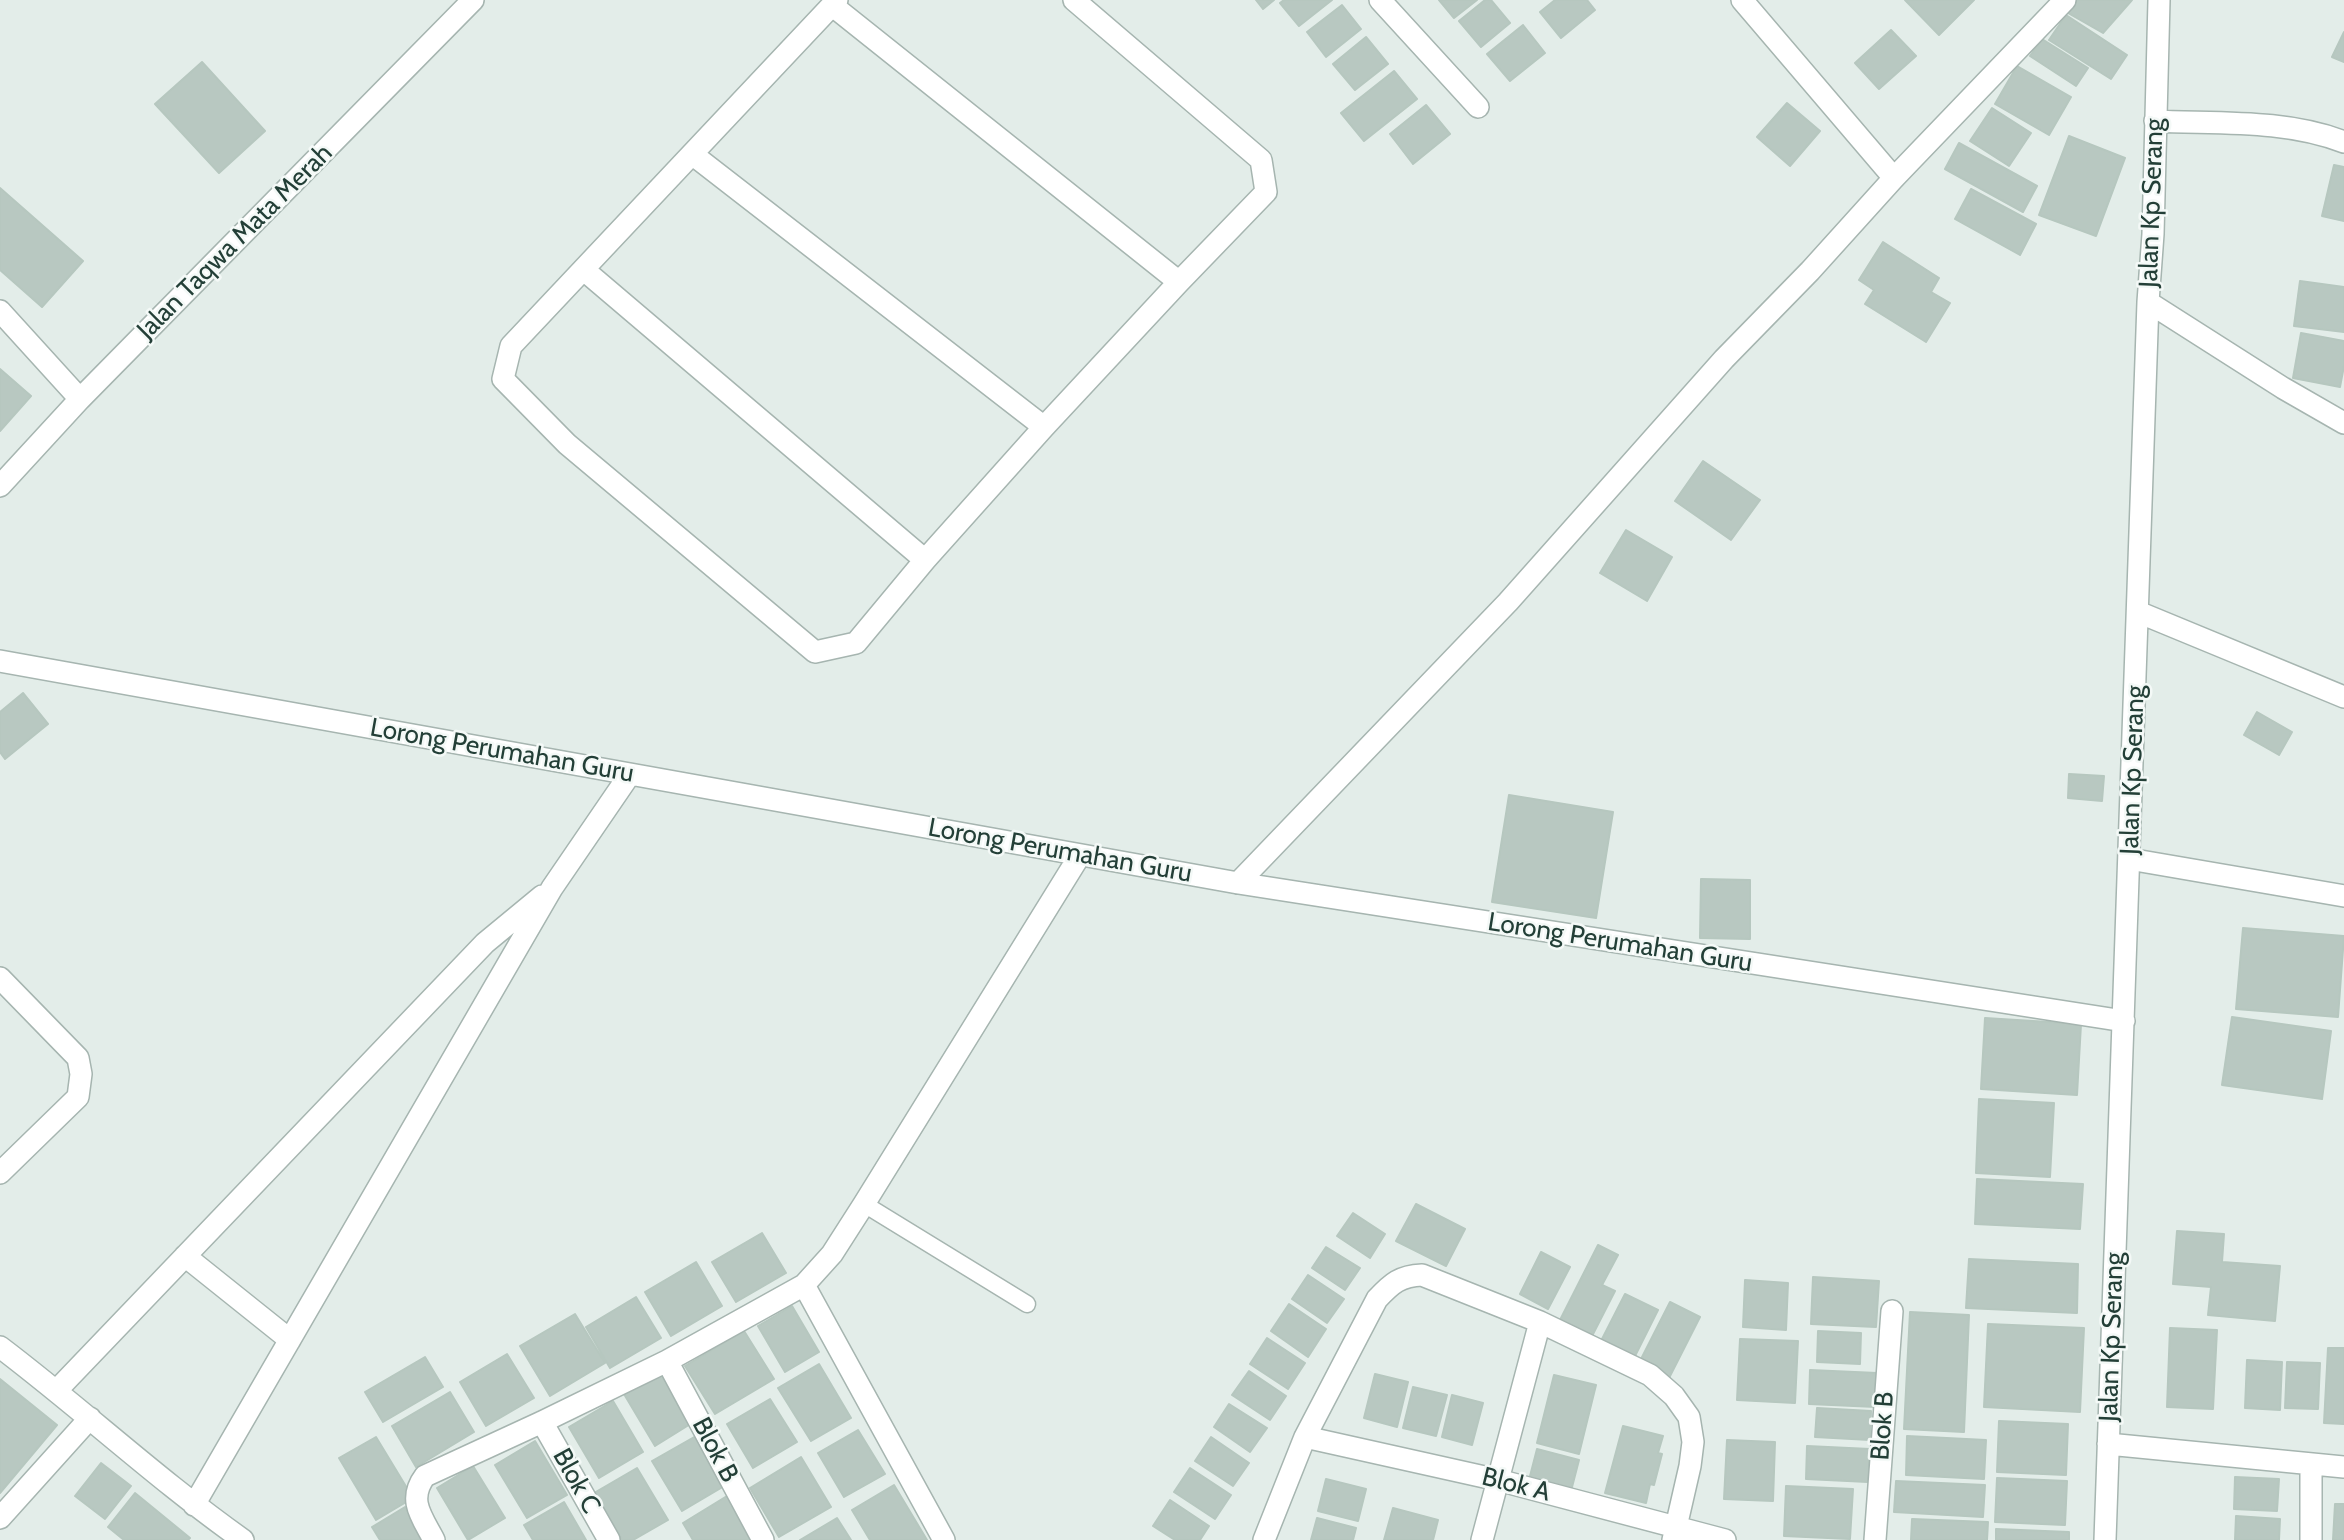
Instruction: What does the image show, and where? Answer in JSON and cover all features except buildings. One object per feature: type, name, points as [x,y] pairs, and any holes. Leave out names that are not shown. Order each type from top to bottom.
[{"type":"street","name":"Jalan Taqwa Mata Merah","points":[[0,486],[80,399],[473,0]]},
{"type":"street","points":[[1074,0],[1261,160],[1266,192],[1044,427],[925,560],[856,643],[814,652],[567,444],[503,379],[511,346],[835,3],[1179,282]]},
{"type":"street","points":[[1380,0],[1478,107]]},
{"type":"street","points":[[1742,0],[1894,178]]},
{"type":"street","points":[[1238,883],[1508,602],[1724,359],[2065,0]]},
{"type":"street","name":"Jalan Kp Serang","points":[[2105,1540],[2159,0]]},
{"type":"street","points":[[2155,121],[2293,129],[2344,142]]},
{"type":"street","points":[[692,154],[1044,427]]},
{"type":"street","points":[[584,270],[925,560]]},
{"type":"street","points":[[2148,302],[2283,388],[2344,423]]},
{"type":"street","points":[[0,311],[80,399]]},
{"type":"street","points":[[2138,612],[2344,696]]},
{"type":"street","name":"Lorong Perumahan Guru","points":[[0,661],[1238,883],[2124,1021]]},
{"type":"street","points":[[194,1505],[552,887],[630,774]]},
{"type":"street","points":[[433,1540],[419,1512],[416,1493],[425,1476],[667,1361],[804,1285],[832,1254],[1080,855]]},
{"type":"street","points":[[2129,859],[2344,896]]},
{"type":"street","points":[[57,1390],[485,943],[552,887]]},
{"type":"street","points":[[0,978],[78,1058],[81,1074],[78,1097],[0,1173]]},
{"type":"street","points":[[185,1256],[290,1340]]},
{"type":"street","points":[[1264,1540],[1305,1437],[1377,1299],[1387,1287],[1405,1276],[1422,1275],[1539,1322],[1650,1375],[1674,1396],[1689,1418],[1693,1442],[1675,1534]]},
{"type":"street","points":[[804,1285],[944,1540]]},
{"type":"street","name":"Blok B","points":[[1875,1540],[1892,1311]]},
{"type":"street","points":[[1482,1540],[1539,1322]]},
{"type":"street","points":[[0,1347],[57,1390],[194,1505],[243,1540]]},
{"type":"street","name":"Blok B","points":[[667,1361],[763,1540]]},
{"type":"street","points":[[0,1518],[90,1418]]},
{"type":"street","name":"Blok C","points":[[542,1422],[609,1540]]},
{"type":"street","name":"Blok A","points":[[1305,1437],[1498,1480],[1675,1534],[1725,1540]]},
{"type":"street","points":[[2108,1444],[2344,1467]]},
{"type":"street","points":[[2311,1464],[2311,1540]]},
{"type":"lane","points":[[864,1204],[1027,1304]]}]
